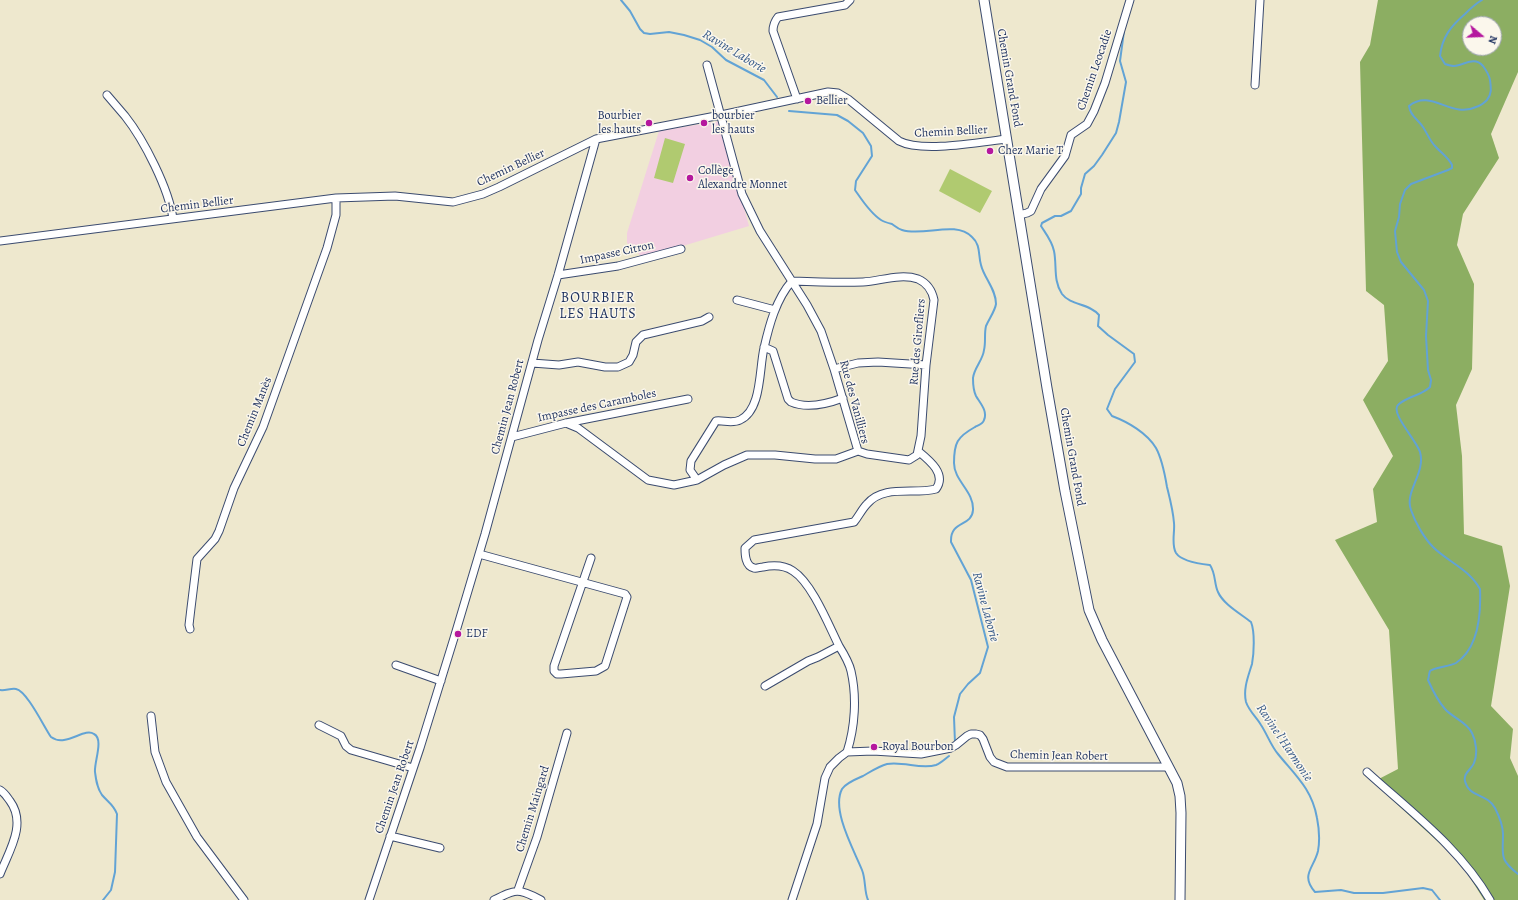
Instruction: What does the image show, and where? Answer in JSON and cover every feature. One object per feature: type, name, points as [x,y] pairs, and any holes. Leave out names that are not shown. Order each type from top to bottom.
[{"type":"street","points":[[824,0],[824,9]]},
{"type":"street","points":[[797,99],[773,31],[773,25],[778,17],[845,5],[850,0]]},
{"type":"street","name":"Chemin Grand Fond","points":[[984,0],[1061,469],[1089,610],[1102,640],[1177,783],[1180,796],[1180,900]]},
{"type":"street","name":"Chemin Leocadie","points":[[1019,215],[1027,214],[1031,211],[1041,189],[1065,156],[1071,135],[1086,124],[1094,111],[1105,83],[1130,0]]},
{"type":"street","points":[[1255,85],[1260,0]]},
{"type":"street","name":"Rue des Vanilliers","points":[[566,423],[578,428],[648,480],[674,485],[697,480],[724,465],[747,455],[836,459],[858,451],[822,331],[807,304],[756,224],[742,194],[707,65]]},
{"type":"street","name":"Chemin Bellier","points":[[0,241],[336,198],[394,196],[443,202],[457,202],[484,194],[596,139],[721,115],[828,92],[838,93],[848,99],[899,142],[905,145],[931,147],[1007,139]]},
{"type":"street","points":[[107,95],[126,117],[146,150],[166,191],[173,219]]},
{"type":"street","name":"Chemin Jean Robert","points":[[369,900],[441,681],[479,554],[596,139]]},
{"type":"street","name":"Chemin Manès","points":[[190,628],[189,625],[198,559],[210,546],[219,531],[234,488],[263,427],[327,248],[336,215],[336,198]]},
{"type":"street","name":"Impasse Citron","points":[[558,275],[618,266],[681,250]]},
{"type":"street","name":"Rue des Girofliers","points":[[792,281],[843,282],[908,277],[916,278],[927,284],[933,294],[934,300],[926,365],[921,436],[918,451]]},
{"type":"street","points":[[697,480],[690,470],[691,461],[716,421],[738,421],[749,413],[754,405],[758,395],[760,368],[764,347],[775,310],[786,288],[792,281]]},
{"type":"street","points":[[737,300],[775,310]]},
{"type":"street","points":[[532,362],[559,365],[578,362],[605,367],[624,365],[632,359],[636,342],[643,335],[702,321],[709,317]]},
{"type":"street","points":[[764,347],[772,351],[788,399],[791,402],[822,405],[843,398]]},
{"type":"street","points":[[834,369],[858,363],[878,362],[926,365]]},
{"type":"street","name":"Impasse des Caramboles","points":[[512,437],[566,423],[688,399]]},
{"type":"street","points":[[792,900],[818,824],[825,778],[830,767],[847,752],[854,715],[853,684],[851,670],[846,659],[823,611],[806,584],[794,571],[777,566],[754,568],[750,566],[745,558],[745,548],[754,540],[854,522],[866,504],[878,495],[890,492],[936,489],[939,486],[939,474],[933,463],[918,451],[913,458],[909,460],[867,454],[858,451]]},
{"type":"street","points":[[479,554],[582,582],[625,594],[627,597],[627,601],[605,666],[596,671],[557,674],[554,671],[554,666],[582,582],[591,558]]},
{"type":"street","points":[[765,686],[808,661],[839,646]]},
{"type":"street","points":[[396,665],[441,681]]},
{"type":"street","points":[[151,716],[155,752],[166,782],[196,837],[244,900]]},
{"type":"street","points":[[319,725],[342,736],[346,746],[351,750],[413,768]]},
{"type":"street","name":"Chemin Maingard","points":[[518,890],[537,837],[567,733]]},
{"type":"street","name":"Chemin Jean Robert","points":[[847,752],[873,751],[921,754],[951,748],[967,736],[976,734],[980,735],[983,739],[990,757],[994,762],[1007,767],[1168,767]]},
{"type":"street","points":[[1367,772],[1455,851],[1469,868],[1490,900]]},
{"type":"street","points":[[0,790],[4,792],[17,812],[18,823],[17,833],[0,874]]},
{"type":"street","points":[[390,836],[440,848]]},
{"type":"street","points":[[494,900],[509,892],[518,890],[528,893],[541,900]]},
{"type":"shaded area","name":"Collège Alexandre Monnet","points":[[720,121],[749,226],[643,258],[627,243],[627,233],[659,131]]},
{"type":"green space","points":[[1378,0],[1518,0],[1518,72],[1491,134],[1499,158],[1463,214],[1457,245],[1474,284],[1472,369],[1456,405],[1462,456],[1464,534],[1502,546],[1510,586],[1491,706],[1513,729],[1510,758],[1518,776],[1518,900],[1484,900],[1461,863],[1373,782],[1398,769],[1389,630],[1335,540],[1377,522],[1373,489],[1393,456],[1363,400],[1388,361],[1384,305],[1366,291],[1360,62],[1370,45]]},
{"type":"green space","points":[[665,138],[685,144],[673,183],[654,178]]},
{"type":"green space","points":[[950,169],[992,191],[980,213],[939,191]]},
{"type":"waterway","name":"Ravine Laborie","points":[[621,0],[644,33],[650,34],[669,32],[700,40],[712,47],[726,60],[764,80],[777,97]]},
{"type":"waterway","points":[[1482,0],[1471,8],[1451,28],[1443,43],[1440,56],[1445,64],[1451,66],[1473,61],[1480,63],[1490,78],[1491,91],[1489,98],[1477,107],[1467,110],[1425,100],[1417,101],[1409,106],[1413,115],[1421,124],[1433,144],[1452,165],[1452,168],[1411,184],[1405,190],[1400,204],[1399,217],[1395,231],[1397,252],[1401,262],[1424,290],[1428,301],[1426,336],[1428,370],[1431,380],[1430,387],[1402,402],[1398,405],[1397,409],[1401,420],[1420,452],[1420,467],[1410,496],[1411,510],[1415,520],[1423,535],[1433,547],[1470,576],[1480,589],[1479,619],[1470,648],[1456,663],[1431,670],[1428,680],[1433,691],[1445,709],[1467,726],[1472,733],[1475,740],[1476,756],[1473,765],[1466,773],[1465,781],[1470,790],[1488,800],[1495,808],[1503,834],[1503,857],[1508,865],[1518,874]]},
{"type":"waterway","name":"Ravine l'Harmonie","points":[[1124,31],[1120,61],[1126,82],[1116,133],[1094,166],[1085,174],[1081,194],[1071,211],[1061,216],[1055,216],[1042,223],[1041,226],[1053,247],[1057,284],[1062,294],[1070,301],[1095,311],[1099,315],[1098,326],[1134,354],[1135,362],[1115,389],[1107,409],[1112,416],[1131,425],[1148,438],[1158,452],[1163,467],[1174,518],[1174,546],[1176,553],[1183,559],[1210,565],[1220,596],[1228,605],[1251,622],[1254,637],[1254,649],[1246,688],[1246,702],[1271,744],[1302,783],[1315,808],[1319,843],[1318,851],[1308,876],[1311,886],[1315,892],[1341,890],[1354,893],[1383,893],[1423,888],[1432,890],[1440,900]]},
{"type":"waterway","name":"Ravine Laborie","points":[[789,111],[837,115],[848,121],[863,133],[871,146],[872,156],[856,181],[855,190],[866,206],[881,220],[902,230],[920,232],[948,229],[965,232],[977,243],[983,270],[994,293],[996,304],[986,326],[983,354],[973,378],[974,392],[983,407],[985,417],[982,423],[960,438],[956,445],[954,456],[957,475],[970,497],[973,510],[969,519],[954,530],[951,542],[971,580],[988,647],[980,673],[960,694],[954,717],[955,743]]},
{"type":"waterway","points":[[0,690],[16,689],[20,691],[30,702],[51,737],[57,740],[69,739],[85,733],[94,734],[97,737],[98,746],[95,768],[97,784],[102,795],[113,806],[117,814],[115,872],[111,890],[103,900]]},
{"type":"waterway","name":"Ravine Laborie","points":[[868,900],[862,870],[841,819],[839,798],[842,789],[851,781],[887,764],[893,763],[924,767],[936,765],[949,756]]},
{"type":"place","name":"Bellier","points":[[808,101]]},
{"type":"place","name":"Bourbier les hauts","points":[[649,123]]},
{"type":"place","name":"bourbier les hauts","points":[[704,123]]},
{"type":"place","name":"Chez Marie T","points":[[990,151]]},
{"type":"place","name":"Collège Alexandre Monnet","points":[[690,178]]},
{"type":"place","name":"EDF","points":[[458,634]]},
{"type":"place","name":"Royal Bourbon","points":[[874,747]]},
{"type":"district","name":"BOURBIER LES HAUTS","points":[[598,308]]}]
